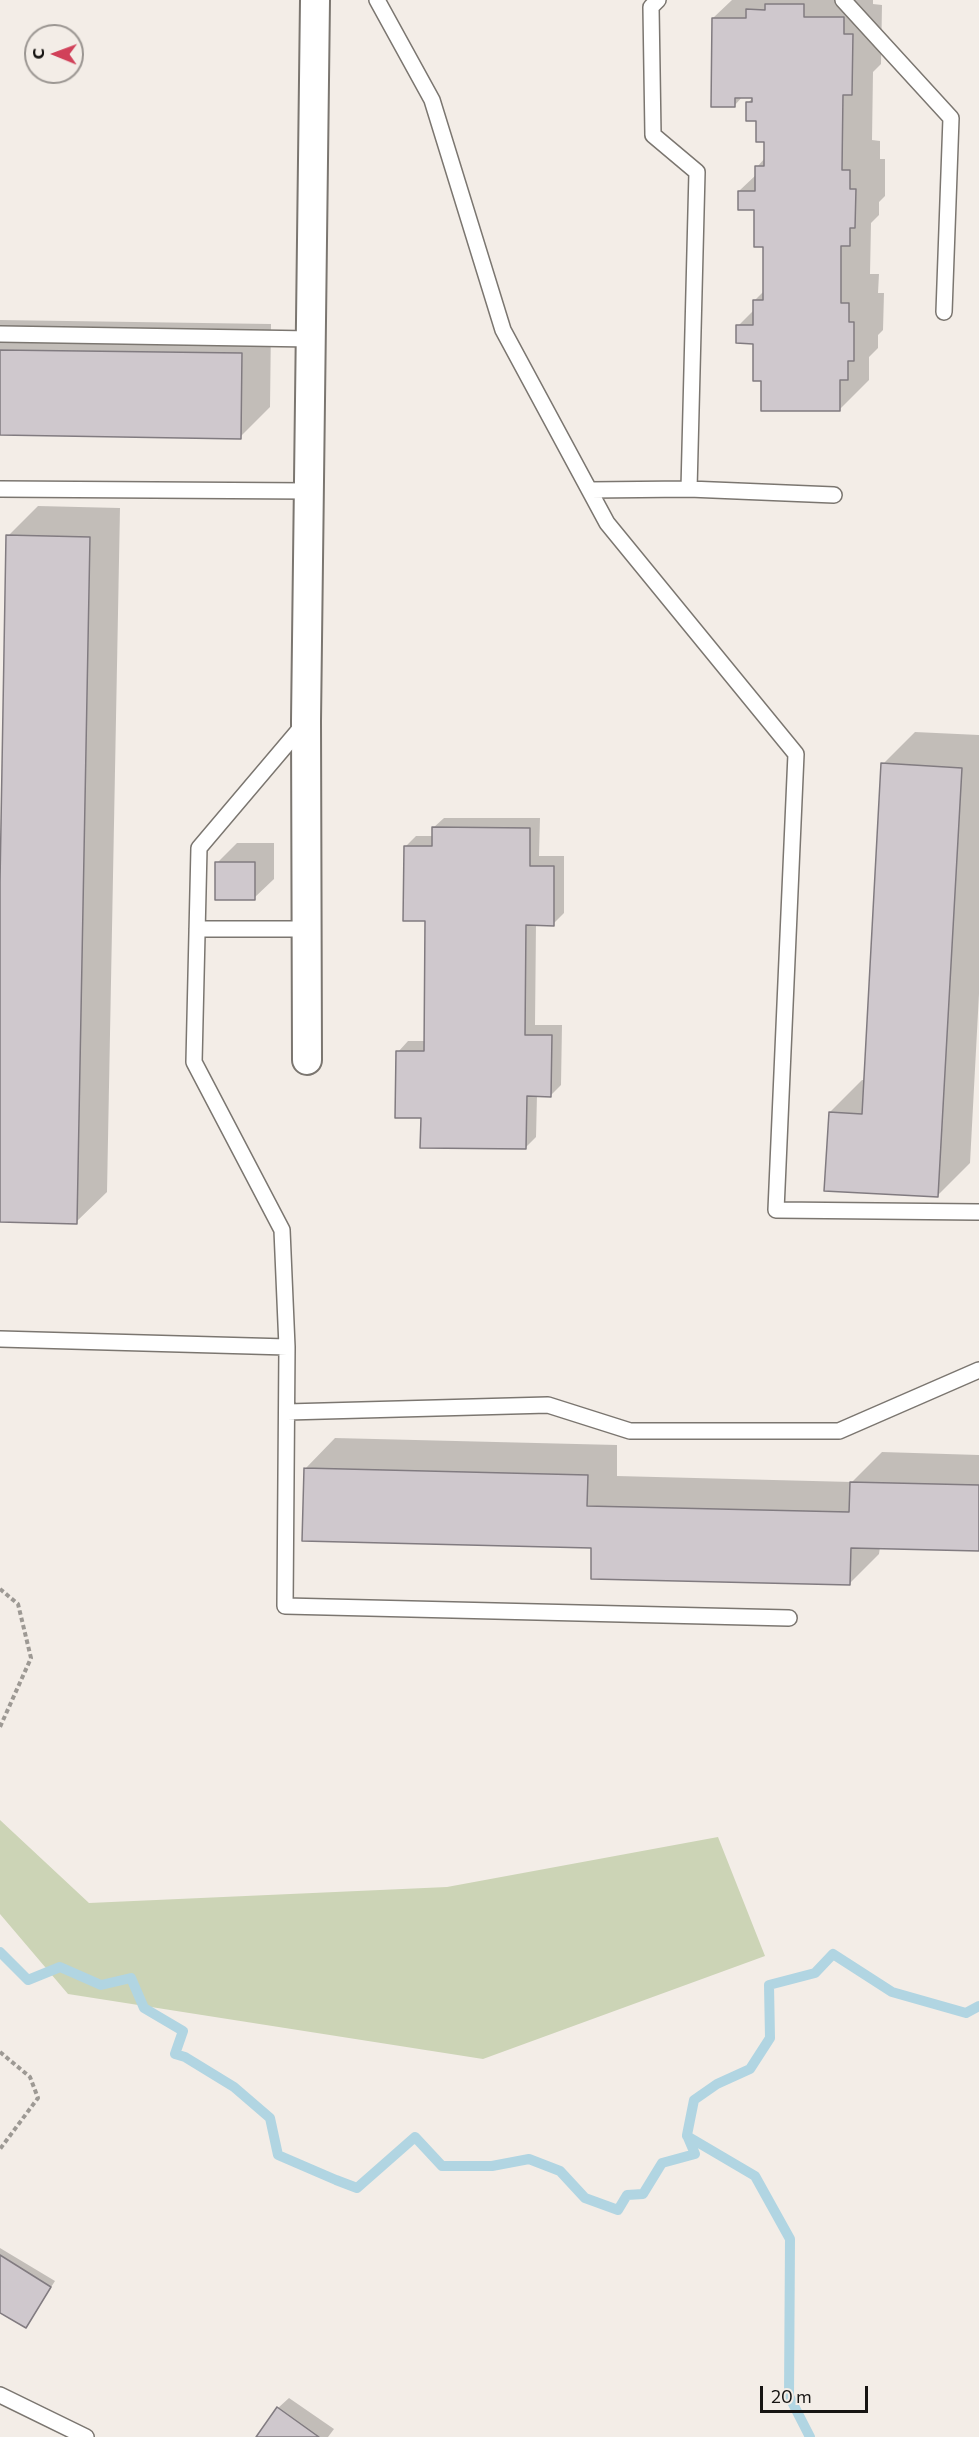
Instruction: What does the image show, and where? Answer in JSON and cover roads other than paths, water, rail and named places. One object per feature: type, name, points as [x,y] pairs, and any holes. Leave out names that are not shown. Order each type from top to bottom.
[{"type":"street","points":[[307,1060],[306,721],[315,0]]},
{"type":"lane","points":[[377,0],[432,100],[503,330],[607,523],[796,754],[776,1210],[978,1212]]},
{"type":"lane","points":[[658,0],[651,7],[653,135],[697,172],[689,489]]},
{"type":"lane","points":[[843,0],[951,118],[944,312]]},
{"type":"lane","points":[[0,334],[312,339]]},
{"type":"lane","points":[[0,489],[308,491]]},
{"type":"lane","points":[[590,490],[689,489],[834,495]]},
{"type":"lane","points":[[306,721],[199,848],[197,929],[194,1062],[282,1230],[287,1347],[285,1606],[789,1618]]},
{"type":"lane","points":[[197,929],[306,928]]},
{"type":"lane","points":[[0,1339],[287,1347]]},
{"type":"lane","points":[[287,1412],[548,1405],[630,1431],[839,1431],[979,1370]]},
{"type":"lane","points":[[0,2395],[86,2437]]},
{"type":"waterway","points":[[0,1952],[28,1980],[60,1967],[101,1985],[131,1978],[144,2008],[183,2031],[175,2054],[185,2057],[234,2087],[270,2118],[278,2155],[336,2180],[357,2188],[415,2137],[442,2166],[492,2166],[529,2159],[560,2171],[585,2198],[618,2210],[627,2195],[643,2194],[662,2163],[695,2154],[687,2135],[694,2100],[717,2084],[750,2069],[770,2038],[769,1985],[815,1973],[833,1954],[892,1992],[966,2013],[979,2006]]},
{"type":"waterway","points":[[687,2136],[755,2176],[790,2239],[789,2396],[810,2437]]}]
